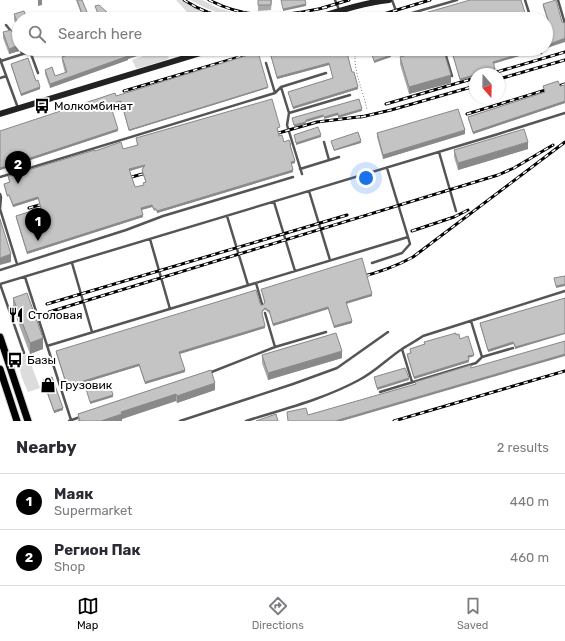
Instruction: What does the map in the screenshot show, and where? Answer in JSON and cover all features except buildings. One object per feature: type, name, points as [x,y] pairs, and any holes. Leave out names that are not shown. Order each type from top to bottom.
[{"type":"main road","points":[[337,12],[371,2],[390,0]]},
{"type":"main road","points":[[0,114],[191,56]]},
{"type":"main road","points":[[0,337],[27,418],[33,421]]},
{"type":"main road","points":[[0,369],[17,421]]},
{"type":"lane","points":[[336,0],[340,11]]},
{"type":"lane","points":[[390,0],[396,12]]},
{"type":"lane","points":[[418,12],[457,0]]},
{"type":"lane","points":[[525,0],[529,12]]},
{"type":"lane","points":[[558,0],[565,24]]},
{"type":"lane","points":[[6,25],[12,32]]},
{"type":"lane","points":[[15,56],[0,60],[18,108]]},
{"type":"lane","points":[[31,56],[38,73]]},
{"type":"lane","points":[[446,56],[452,76]]},
{"type":"lane","points":[[266,63],[275,93]]},
{"type":"lane","points":[[0,177],[275,93],[281,87],[326,73]]},
{"type":"lane","points":[[0,78],[6,76]]},
{"type":"lane","points":[[281,87],[289,113],[287,125],[302,174]]},
{"type":"lane","points":[[289,113],[350,95]]},
{"type":"lane","points":[[24,353],[0,284],[565,113]]},
{"type":"lane","points":[[324,142],[329,160]]},
{"type":"lane","points":[[439,152],[456,211]]},
{"type":"lane","points":[[300,169],[340,157]]},
{"type":"lane","points":[[372,262],[402,253],[410,244],[387,168]]},
{"type":"lane","points":[[0,270],[126,230],[163,216],[293,177]]},
{"type":"lane","points":[[309,191],[330,260]]},
{"type":"lane","points":[[0,194],[0,209],[17,264]]},
{"type":"lane","points":[[274,202],[295,271]]},
{"type":"lane","points":[[228,216],[248,285]]},
{"type":"lane","points":[[47,346],[408,237]]},
{"type":"lane","points":[[150,239],[170,309]]},
{"type":"lane","points":[[72,263],[92,332]]},
{"type":"lane","points":[[25,277],[70,421],[86,415]]},
{"type":"lane","points":[[256,283],[262,304]]},
{"type":"lane","points":[[246,421],[313,400],[360,380],[402,349],[423,336],[565,291]]},
{"type":"lane","points":[[265,313],[275,347]]},
{"type":"lane","points":[[471,321],[482,357]]},
{"type":"lane","points":[[202,376],[275,347],[326,332]]},
{"type":"lane","points":[[180,421],[337,368],[388,332]]},
{"type":"lane","points":[[380,392],[476,363],[482,357],[513,348]]},
{"type":"lane","points":[[402,349],[412,382]]},
{"type":"path","points":[[355,56],[355,64],[367,110]]},
{"type":"shaded area","points":[[176,0],[181,0],[204,12],[186,12]]},
{"type":"shaded area","points":[[190,0],[202,0],[218,8],[232,12],[218,12]]},
{"type":"shaded area","points":[[143,56],[168,56],[169,58],[139,68],[136,68],[132,60]]},
{"type":"shaded area","points":[[27,354],[40,388],[28,392],[22,378],[17,358]]},
{"type":"railway","points":[[184,0],[208,12]]},
{"type":"railway","points":[[209,0],[224,7],[244,12]]},
{"type":"railway","points":[[322,8],[349,0]]},
{"type":"railway","points":[[390,12],[430,0]]},
{"type":"railway","points":[[301,12],[327,7]]},
{"type":"railway","points":[[553,56],[565,52]]},
{"type":"railway","points":[[124,91],[242,56]]},
{"type":"railway","points":[[505,70],[551,56]]},
{"type":"railway","points":[[505,77],[565,60]]},
{"type":"railway","points":[[386,104],[469,80]]},
{"type":"railway","points":[[467,114],[565,84]]},
{"type":"railway","points":[[361,117],[469,88]]},
{"type":"railway","points":[[268,136],[317,122],[366,116]]},
{"type":"railway","points":[[357,278],[386,269],[413,257],[565,142]]},
{"type":"railway","points":[[49,312],[498,175],[514,168],[553,145]]},
{"type":"railway","points":[[121,180],[153,171]]},
{"type":"railway","points":[[29,208],[50,202]]},
{"type":"railway","points":[[412,231],[454,217],[468,210]]},
{"type":"railway","points":[[47,304],[347,215]]},
{"type":"railway","points":[[394,421],[565,371]]},
{"type":"place","name":"Молкомбинат","points":[[42,106]]},
{"type":"place","name":"Регион Пак","points":[[18,184]]},
{"type":"place","name":"Маяк","points":[[38,241]]},
{"type":"place","name":"Столовая","points":[[16,315]]},
{"type":"place","name":"Базы","points":[[15,360]]},
{"type":"place","name":"Грузовик","points":[[48,385]]}]
